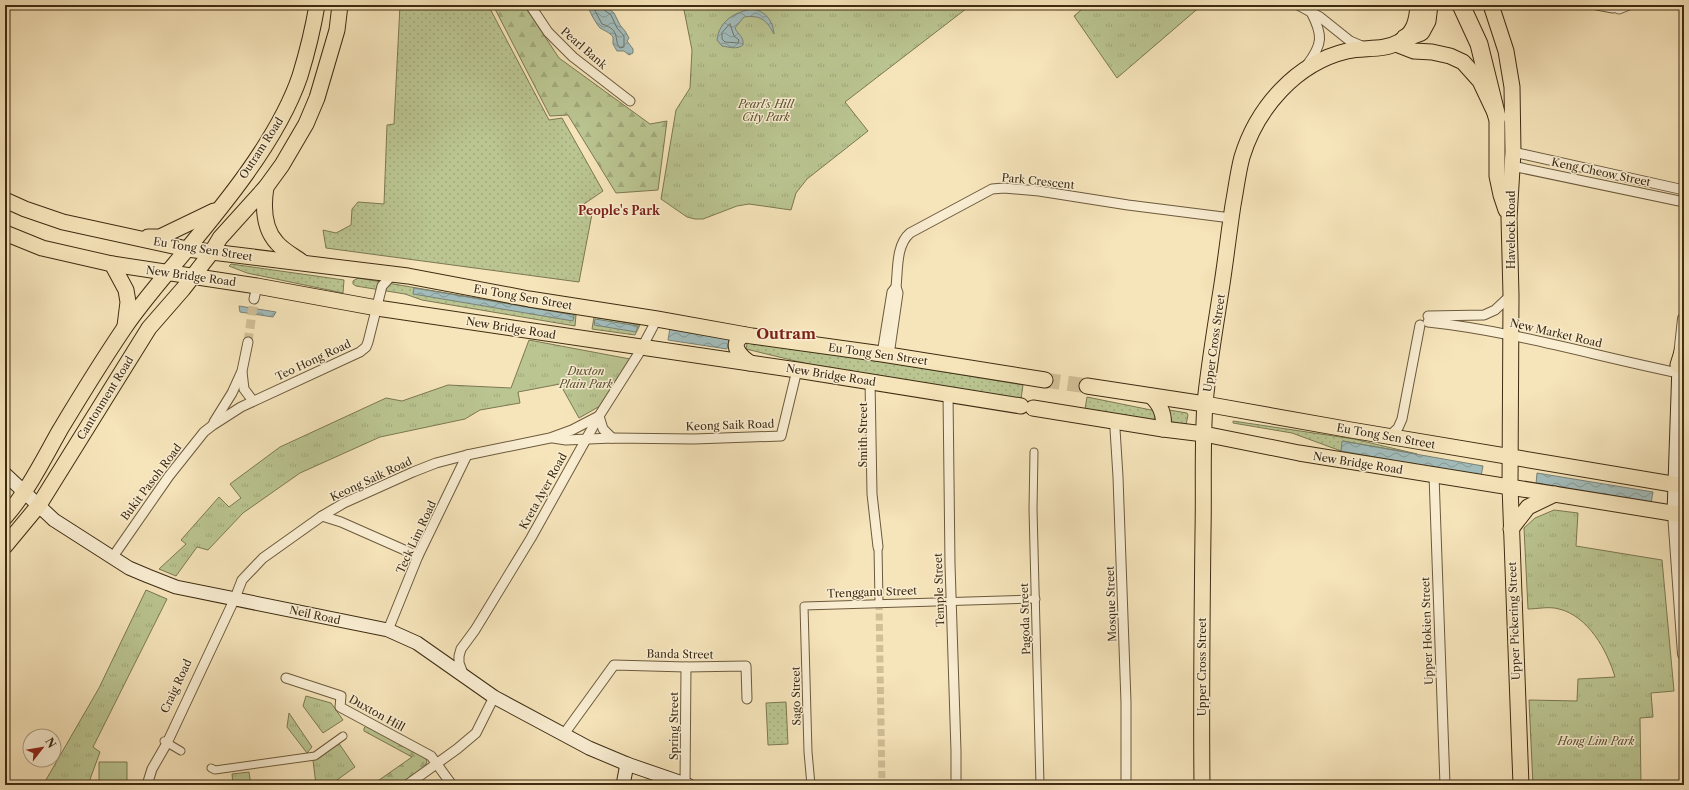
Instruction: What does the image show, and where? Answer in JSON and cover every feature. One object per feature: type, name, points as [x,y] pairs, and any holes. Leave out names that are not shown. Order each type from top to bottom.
[{"type":"highway","points":[[1401,41],[1421,32],[1427,21],[1430,5]]},
{"type":"highway","points":[[1461,5],[1480,44],[1497,117]]},
{"type":"highway","points":[[1679,369],[1684,349]]},
{"type":"main road","points":[[211,252],[220,238],[266,187],[286,158],[306,124],[317,98],[337,30],[340,5]]},
{"type":"main road","points":[[1418,5],[1415,25],[1401,41],[1414,51],[1432,52],[1450,56],[1463,62],[1480,81],[1497,117],[1497,176],[1508,218]]},
{"type":"main road","name":"Havelock Road","points":[[1491,5],[1506,51],[1512,87],[1512,159],[1508,218],[1511,295],[1510,457]]},
{"type":"main road","name":"Outram Road","points":[[167,272],[220,207],[270,138],[299,77],[315,7]]},
{"type":"main road","name":"Upper Cross Street","points":[[1202,785],[1201,655],[1205,404],[1231,218],[1243,155],[1254,127],[1265,109],[1286,85],[1304,70],[1325,58],[1339,53],[1365,48],[1384,47],[1401,41]]},
{"type":"main road","points":[[266,187],[263,204],[272,237],[278,244],[302,263]]},
{"type":"main road","name":"Eu Tong Sen Street","points":[[5,200],[25,209],[63,222],[187,249],[393,274],[529,299],[657,319],[744,335],[1045,380]]},
{"type":"main road","points":[[130,236],[160,237],[220,207]]},
{"type":"main road","name":"New Bridge Road","points":[[5,233],[42,248],[112,264],[193,276],[256,292],[377,308],[891,384],[1116,422],[1204,434],[1300,453],[1434,476],[1510,486],[1679,514]]},
{"type":"main road","name":"Cantonment Road","points":[[5,546],[38,505],[149,328],[193,276],[211,252]]},
{"type":"main road","points":[[112,264],[126,290],[128,302],[126,326]]},
{"type":"main road","name":"Cantonment Road","points":[[5,517],[25,494],[89,381],[126,326],[167,272]]},
{"type":"main road","points":[[744,335],[739,338],[737,342],[738,351],[740,356],[750,363]]},
{"type":"main road","points":[[1679,369],[1679,514]]},
{"type":"main road","name":"Eu Tong Sen Street","points":[[1087,386],[1205,404],[1680,486]]},
{"type":"main road","points":[[1151,396],[1160,406],[1163,414],[1163,429]]},
{"type":"main road","name":"Upper Pickering Street","points":[[1510,457],[1511,528],[1521,785]]},
{"type":"main road","name":"Neil Road","points":[[5,474],[54,520],[128,568],[176,587],[234,597],[388,630],[417,643],[494,697],[589,748],[627,764],[687,785]]},
{"type":"main road","points":[[1511,528],[1528,507],[1555,494]]},
{"type":"main road","points":[[621,784],[627,764]]},
{"type":"street","name":"Pearl Bank","points":[[530,5],[548,32],[565,49],[630,101]]},
{"type":"street","points":[[1298,5],[1320,17],[1350,40],[1365,48]]},
{"type":"street","points":[[1597,5],[1611,6],[1622,9],[1629,5]]},
{"type":"street","points":[[1304,70],[1317,50],[1320,37],[1319,28],[1310,11]]},
{"type":"street","name":"Keng Cheow Street","points":[[1512,159],[1554,161],[1684,190]]},
{"type":"street","name":"Keng Cheow Street","points":[[1512,159],[1552,174],[1684,202]]},
{"type":"street","points":[[1552,174],[1554,161]]},
{"type":"street","points":[[1575,179],[1577,166]]},
{"type":"street","points":[[1607,186],[1609,173]]},
{"type":"street","points":[[1664,198],[1666,186]]},
{"type":"street","name":"Park Crescent","points":[[885,355],[892,292],[896,287],[901,246],[904,238],[910,233],[992,189],[1000,188],[1038,191],[1128,205],[1231,218]]},
{"type":"street","name":"Teo Hong Road","points":[[241,406],[253,402],[360,352],[366,347],[382,286],[393,274]]},
{"type":"street","name":"New Market Road","points":[[1425,321],[1484,315],[1495,310],[1511,295]]},
{"type":"street","name":"Kreta Ayer Road","points":[[464,676],[459,663],[461,649],[476,630],[531,538],[599,416],[642,347],[657,319]]},
{"type":"street","points":[[1679,369],[1684,319]]},
{"type":"street","points":[[1388,436],[1398,428],[1402,419],[1425,321]]},
{"type":"street","name":"New Market Road","points":[[1425,321],[1462,325],[1511,334],[1638,365],[1679,369]]},
{"type":"street","name":"Bukit Pasoh Road","points":[[213,425],[232,393],[242,371],[247,345]]},
{"type":"street","name":"Keong Saik Road","points":[[550,438],[586,440],[612,438],[694,439],[782,436],[797,370]]},
{"type":"street","name":"Bukit Pasoh Road","points":[[242,371],[244,389],[253,402]]},
{"type":"street","name":"Smith Street","points":[[870,381],[875,494],[873,496],[878,547],[879,603]]},
{"type":"street","name":"Smith Street","points":[[873,441],[875,389],[891,384]]},
{"type":"street","points":[[232,393],[232,401],[236,405],[241,406]]},
{"type":"street","name":"Temple Street","points":[[948,394],[950,564],[956,785]]},
{"type":"street","name":"Bukit Pasoh Road","points":[[112,558],[169,476],[204,432],[241,406]]},
{"type":"street","points":[[599,416],[603,429],[612,438]]},
{"type":"street","name":"Keong Saik Road","points":[[234,597],[242,580],[251,569],[269,554],[322,516],[344,503],[436,463],[550,438],[572,430],[599,416]]},
{"type":"street","name":"Mosque Street","points":[[1116,422],[1115,429],[1126,702],[1126,785]]},
{"type":"street","name":"Pagoda Street","points":[[1034,452],[1033,509],[1040,785]]},
{"type":"street","name":"Teck Lim Road","points":[[388,630],[418,556],[467,455]]},
{"type":"street","name":"Upper Hokien Street","points":[[1434,476],[1446,785]]},
{"type":"street","points":[[1679,514],[1684,654]]},
{"type":"street","points":[[322,516],[341,522],[418,556]]},
{"type":"street","name":"Craig Road","points":[[147,785],[152,769],[234,597]]},
{"type":"street","name":"Trengganu Street","points":[[804,606],[1036,599]]},
{"type":"street","name":"Sago Street","points":[[804,606],[808,752],[812,785]]},
{"type":"street","name":"Banda Street","points":[[564,734],[614,665],[686,667],[746,666],[747,699]]},
{"type":"street","name":"Spring Street","points":[[686,667],[687,785]]},
{"type":"street","name":"Duxton Hill","points":[[286,678],[341,696],[340,707],[431,756],[452,785]]},
{"type":"street","points":[[407,785],[438,764],[476,733],[494,697]]},
{"type":"street","points":[[211,768],[215,770],[315,756],[343,736]]},
{"type":"street","points":[[166,742],[181,751]]},
{"type":"street","name":"Craig Road","points":[[144,785],[149,768],[166,742]]},
{"type":"green space","points":[[400,5],[488,5],[549,120],[562,118],[603,191],[584,204],[584,214],[592,214],[579,282],[326,248],[323,230],[336,233],[351,225],[352,209],[358,202],[384,204],[387,125],[394,124]]},
{"type":"green space","points":[[493,5],[524,5],[559,58],[650,124],[667,121],[658,190],[616,193],[568,115],[550,116]]},
{"type":"green space","name":"Pearl's Hill City Park","points":[[683,5],[971,5],[845,102],[868,131],[807,179],[796,193],[791,210],[749,204],[737,206],[703,219],[695,219],[687,217],[661,199],[676,110],[690,88],[692,50]]},
{"type":"green space","points":[[1087,5],[1202,5],[1117,78],[1074,16]]},
{"type":"green space","points":[[231,264],[344,280],[343,293],[247,273],[229,266]]},
{"type":"green space","points":[[358,278],[576,315],[575,326],[422,300],[405,294],[356,286],[353,284],[353,281]]},
{"type":"green space","points":[[594,317],[640,325],[635,335],[592,329]]},
{"type":"green space","points":[[748,339],[1023,385],[1021,399],[812,365],[746,349]]},
{"type":"green space","name":"Duxton Plain Park","points":[[529,340],[630,359],[600,406],[579,418],[560,384],[518,392],[520,403],[480,410],[465,419],[380,437],[300,473],[243,513],[208,550],[197,547],[176,576],[159,569],[186,544],[181,540],[219,497],[229,507],[241,498],[230,484],[280,447],[386,398],[402,401],[448,385],[511,388]]},
{"type":"green space","points":[[1087,397],[1156,411],[1158,418],[1154,421],[1085,409]]},
{"type":"green space","points":[[1169,410],[1187,413],[1186,425],[1168,424]]},
{"type":"green space","points":[[1233,421],[1354,439],[1417,454],[1343,441],[1341,451],[1292,433],[1233,423]]},
{"type":"green space","name":"Hong Lim Park","points":[[1554,510],[1578,513],[1576,546],[1662,560],[1674,691],[1651,693],[1653,717],[1640,718],[1641,785],[1533,785],[1529,700],[1577,701],[1578,679],[1615,677],[1601,645],[1587,626],[1579,619],[1569,613],[1555,608],[1528,609],[1524,528],[1535,518]]},
{"type":"green space","points":[[146,590],[167,599],[93,747],[100,752],[88,785],[43,785],[53,768],[62,768],[62,752],[99,688]]},
{"type":"green space","points":[[306,696],[331,703],[343,720],[323,733],[303,706]]},
{"type":"green space","points":[[786,702],[788,744],[768,745],[766,703]]},
{"type":"green space","points":[[289,713],[312,747],[307,753],[287,727]]},
{"type":"green space","points":[[366,726],[423,755],[427,761],[425,767],[400,785],[372,785],[412,757],[364,731]]},
{"type":"green space","points":[[338,742],[355,767],[330,785],[316,785],[313,760]]},
{"type":"green space","points":[[99,762],[127,762],[127,781],[99,782]]},
{"type":"green space","points":[[249,772],[251,785],[233,785],[232,774]]},
{"type":"water","points":[[588,5],[604,5],[614,13],[629,38],[627,41],[633,49],[633,53],[629,55],[624,51],[617,51],[613,44],[613,37],[600,28],[591,14]]},
{"type":"water","points":[[752,9],[765,14],[768,17],[774,34],[762,19],[744,17],[735,28],[742,38],[743,45],[736,48],[722,46],[717,40],[718,33],[724,23],[729,18],[740,12]]},
{"type":"water","points":[[414,288],[574,315],[573,321],[413,294]]},
{"type":"water","points":[[239,306],[276,312],[273,317],[240,312]]},
{"type":"water","points":[[595,319],[638,326],[636,332],[594,325]]},
{"type":"water","points":[[670,328],[729,338],[727,349],[668,340]]},
{"type":"water","points":[[1342,441],[1483,466],[1481,476],[1341,451]]},
{"type":"water","points":[[1537,473],[1653,492],[1651,503],[1536,484]]},
{"type":"tunnel","points":[[248,342],[254,299]]},
{"type":"tunnel","points":[[1045,380],[1087,386]]},
{"type":"tunnel","points":[[879,603],[882,785]]},
{"type":"district","name":"People's Park","points":[[619,211]]},
{"type":"district","name":"Outram","points":[[786,334]]}]
